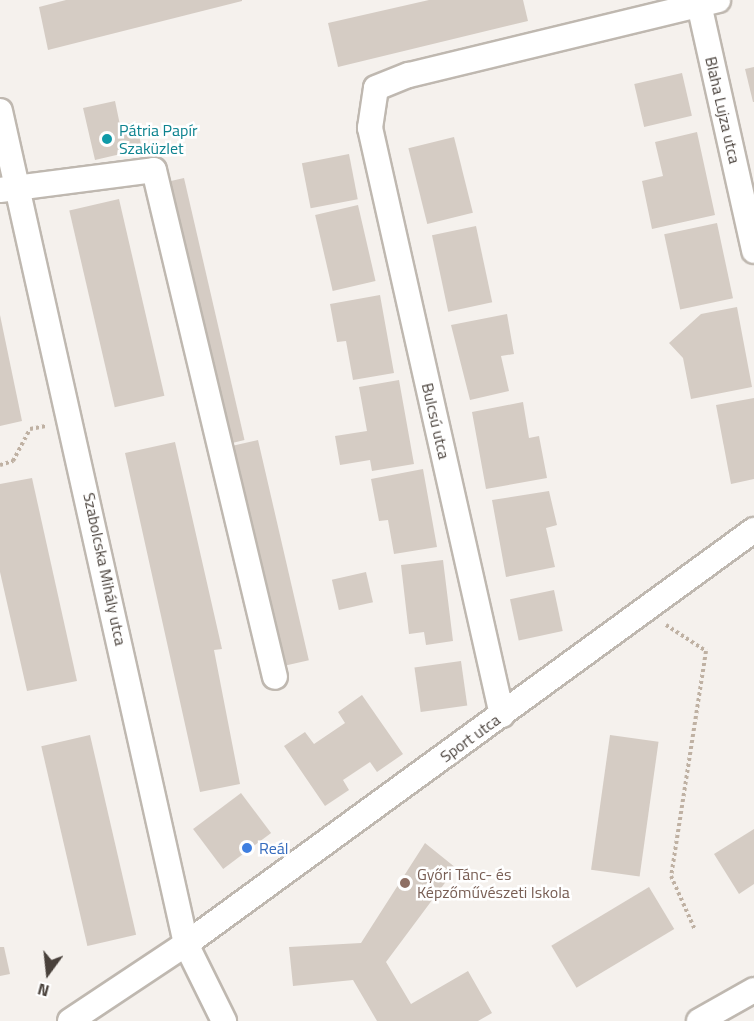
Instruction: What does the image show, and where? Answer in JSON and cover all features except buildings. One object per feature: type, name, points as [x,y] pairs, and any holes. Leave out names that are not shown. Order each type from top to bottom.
[{"type":"street","name":"Bulcsú utca","points":[[502,715],[370,128],[376,88],[409,75],[709,2]]},
{"type":"street","name":"Blaha Lujza utca","points":[[709,2],[754,251]]},
{"type":"street","name":"Szabolcska Mihály utca","points":[[0,111],[10,190],[73,422],[186,944],[224,1021]]},
{"type":"street","points":[[10,190],[154,170],[275,677]]},
{"type":"street","name":"Sport utca","points":[[70,1021],[186,944],[646,612],[754,530]]},
{"type":"street","points":[[699,1021],[754,990]]},
{"type":"path","points":[[0,465],[13,461],[30,429],[73,422]]},
{"type":"path","points":[[646,612],[706,651],[671,876],[694,930]]},
{"type":"place","name":"Pátria Papír Szaküzlet","points":[[107,139]]},
{"type":"place","name":"Reál","points":[[247,848]]},
{"type":"place","name":"Győri Tánc- és Képzőművészeti Iskola","points":[[405,883]]}]
